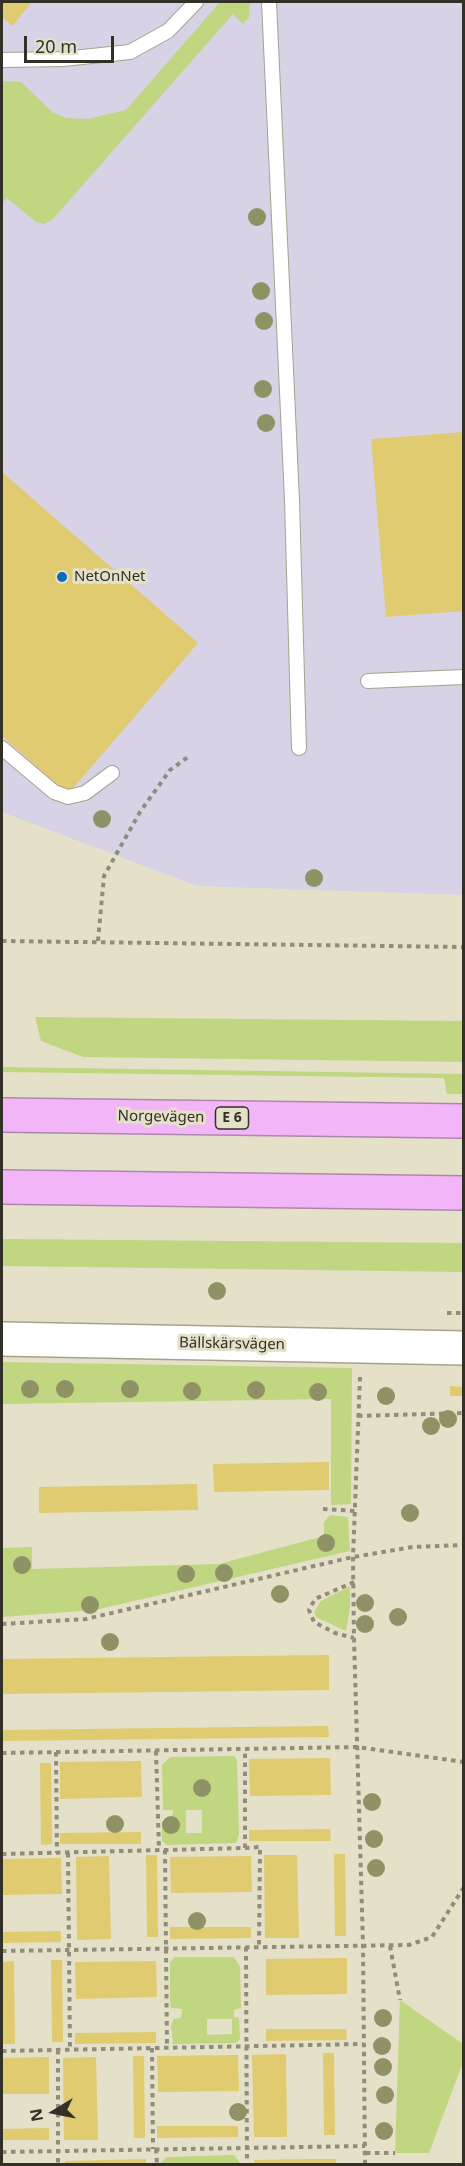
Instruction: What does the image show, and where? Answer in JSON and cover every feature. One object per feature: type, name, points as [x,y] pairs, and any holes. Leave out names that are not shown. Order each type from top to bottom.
[{"type":"highway","name":"Norgevägen","points":[[2,1115],[464,1121]]},
{"type":"highway","points":[[2,1187],[464,1193]]},
{"type":"street","name":"Bällskärsvägen","points":[[2,1339],[464,1348]]},
{"type":"lane","points":[[2,60],[63,59],[130,52],[168,31],[196,2]]},
{"type":"lane","points":[[269,2],[292,500],[299,748]]},
{"type":"lane","points":[[368,681],[464,677]]},
{"type":"lane","points":[[2,748],[54,792],[68,797],[86,793],[112,773]]},
{"type":"path","points":[[98,941],[104,876],[146,804],[170,770],[188,757]]},
{"type":"path","points":[[2,941],[464,947]]},
{"type":"path","points":[[361,1347],[353,1557],[363,1945],[365,2164]]},
{"type":"path","points":[[358,1416],[464,1413]]},
{"type":"path","points":[[323,1509],[356,1512]]},
{"type":"path","points":[[2,1624],[86,1619],[353,1557],[413,1547],[464,1545]]},
{"type":"path","points":[[354,1582],[315,1599],[309,1610],[314,1622],[335,1633],[354,1638]]},
{"type":"path","points":[[2,1753],[357,1747],[464,1762]]},
{"type":"path","points":[[244,1750],[245,1848]]},
{"type":"path","points":[[156,1751],[159,1850]]},
{"type":"path","points":[[56,1752],[57,1853]]},
{"type":"path","points":[[2,1854],[260,1847],[259,1947]]},
{"type":"path","points":[[165,1850],[167,2048]]},
{"type":"path","points":[[68,1853],[70,2049]]},
{"type":"path","points":[[2,1951],[409,1945],[432,1937],[464,1887]]},
{"type":"path","points":[[390,1946],[400,2000]]},
{"type":"path","points":[[246,1947],[247,2164]]},
{"type":"path","points":[[2,2051],[363,2044]]},
{"type":"path","points":[[152,2048],[157,2164]]},
{"type":"path","points":[[58,2049],[58,2164]]},
{"type":"path","points":[[2,2152],[365,2146]]},
{"type":"path","points":[[365,2153],[395,2153]]},
{"type":"shaded area","points":[[2,2],[463,2],[463,895],[197,886],[2,812]]},
{"type":"green space","points":[[220,2],[250,2],[249,18],[243,24],[233,14],[53,219],[44,224],[36,222],[7,198],[2,203],[2,81],[21,82],[52,112],[66,118],[88,119],[126,110]]},
{"type":"green space","points":[[35,1017],[463,1021],[463,1062],[83,1057],[41,1041]]},
{"type":"green space","points":[[2,1067],[463,1074],[463,1094],[447,1094],[444,1078],[2,1072]]},
{"type":"green space","points":[[2,1239],[463,1243],[463,1272],[2,1266]]},
{"type":"green space","points":[[2,1362],[352,1368],[351,1504],[331,1505],[331,1399],[2,1404]]},
{"type":"green space","points":[[330,1515],[348,1517],[350,1551],[95,1610],[2,1617],[2,1548],[32,1547],[32,1569],[219,1564],[324,1536],[324,1522]]},
{"type":"green space","points":[[350,1586],[350,1607],[346,1631],[316,1617],[314,1612],[321,1601]]},
{"type":"green space","points":[[234,1756],[237,1760],[239,1835],[236,1843],[167,1845],[162,1841],[162,1822],[172,1817],[173,1810],[163,1810],[162,1765],[170,1757]],"holes":[[[186,1810],[202,1810],[202,1833],[186,1833]]]},
{"type":"green space","points":[[175,1957],[233,1957],[236,1960],[240,1967],[241,2008],[234,2010],[234,2017],[239,2018],[240,2039],[236,2043],[173,2044],[171,2025],[174,2019],[181,2018],[182,2009],[171,2008],[170,1962]],"holes":[[[207,2019],[232,2019],[232,2034],[207,2035]]]},
{"type":"green space","points":[[400,2000],[463,2044],[463,2062],[429,2153],[395,2153]]},
{"type":"green space","points":[[234,2155],[241,2164],[159,2164],[167,2157]]},
{"type":"building","points":[[2,2],[32,2],[12,26],[2,17]]},
{"type":"building","points":[[464,432],[464,611],[386,617],[371,439]]},
{"type":"building","name":"NetOnNet","points":[[2,472],[198,643],[68,794],[2,736]]},
{"type":"building","points":[[450,1386],[464,1387],[464,1396],[450,1396]]},
{"type":"building","points":[[329,1462],[329,1490],[214,1492],[213,1464]]},
{"type":"building","points":[[197,1484],[198,1510],[39,1513],[39,1487]]},
{"type":"building","points":[[329,1655],[329,1690],[2,1694],[2,1659]]},
{"type":"building","points":[[328,1726],[329,1737],[2,1741],[2,1730]]},
{"type":"building","points":[[330,1758],[331,1795],[250,1796],[249,1759]]},
{"type":"building","points":[[141,1761],[142,1797],[60,1799],[60,1762]]},
{"type":"building","points":[[40,1763],[51,1763],[52,1844],[41,1845]]},
{"type":"building","points":[[330,1829],[331,1841],[249,1841],[249,1830]]},
{"type":"building","points":[[141,1832],[141,1844],[60,1844],[60,1833]]},
{"type":"building","points":[[334,1854],[345,1854],[346,1936],[335,1936]]},
{"type":"building","points":[[146,1855],[157,1855],[158,1937],[147,1937]]},
{"type":"building","points":[[264,1855],[297,1855],[299,1938],[265,1938]]},
{"type":"building","points":[[109,1856],[111,1939],[77,1940],[76,1857]]},
{"type":"building","points":[[251,1856],[252,1892],[171,1893],[170,1857]]},
{"type":"building","points":[[61,1858],[62,1894],[2,1895],[2,1859]]},
{"type":"building","points":[[170,1927],[251,1927],[251,1938],[170,1939]]},
{"type":"building","points":[[61,1931],[61,1942],[2,1943],[2,1932]]},
{"type":"building","points":[[347,1958],[347,1994],[266,1995],[266,1959]]},
{"type":"building","points":[[51,1960],[62,1960],[63,2042],[52,2042]]},
{"type":"building","points":[[14,1961],[15,2044],[2,2044],[2,1962]]},
{"type":"building","points":[[156,1961],[157,1997],[76,1999],[75,1962]]},
{"type":"building","points":[[266,2029],[346,2029],[347,2040],[266,2041]]},
{"type":"building","points":[[156,2032],[156,2043],[75,2044],[75,2033]]},
{"type":"building","points":[[323,2053],[334,2053],[335,2135],[324,2135]]},
{"type":"building","points":[[286,2054],[287,2137],[254,2137],[252,2055]]},
{"type":"building","points":[[238,2055],[239,2091],[158,2092],[157,2056]]},
{"type":"building","points":[[133,2056],[144,2056],[145,2138],[134,2138]]},
{"type":"building","points":[[49,2057],[49,2094],[2,2094],[2,2058]]},
{"type":"building","points":[[96,2057],[98,2140],[64,2140],[63,2058]]},
{"type":"building","points":[[157,2126],[238,2126],[238,2137],[157,2138]]},
{"type":"building","points":[[49,2128],[49,2140],[2,2140],[2,2129]]},
{"type":"building","points":[[146,2159],[146,2164],[65,2164],[65,2161]]},
{"type":"building","points":[[336,2159],[336,2164],[255,2164],[254,2160]]},
{"type":"place","name":"NetOnNet","points":[[62,577]]}]
